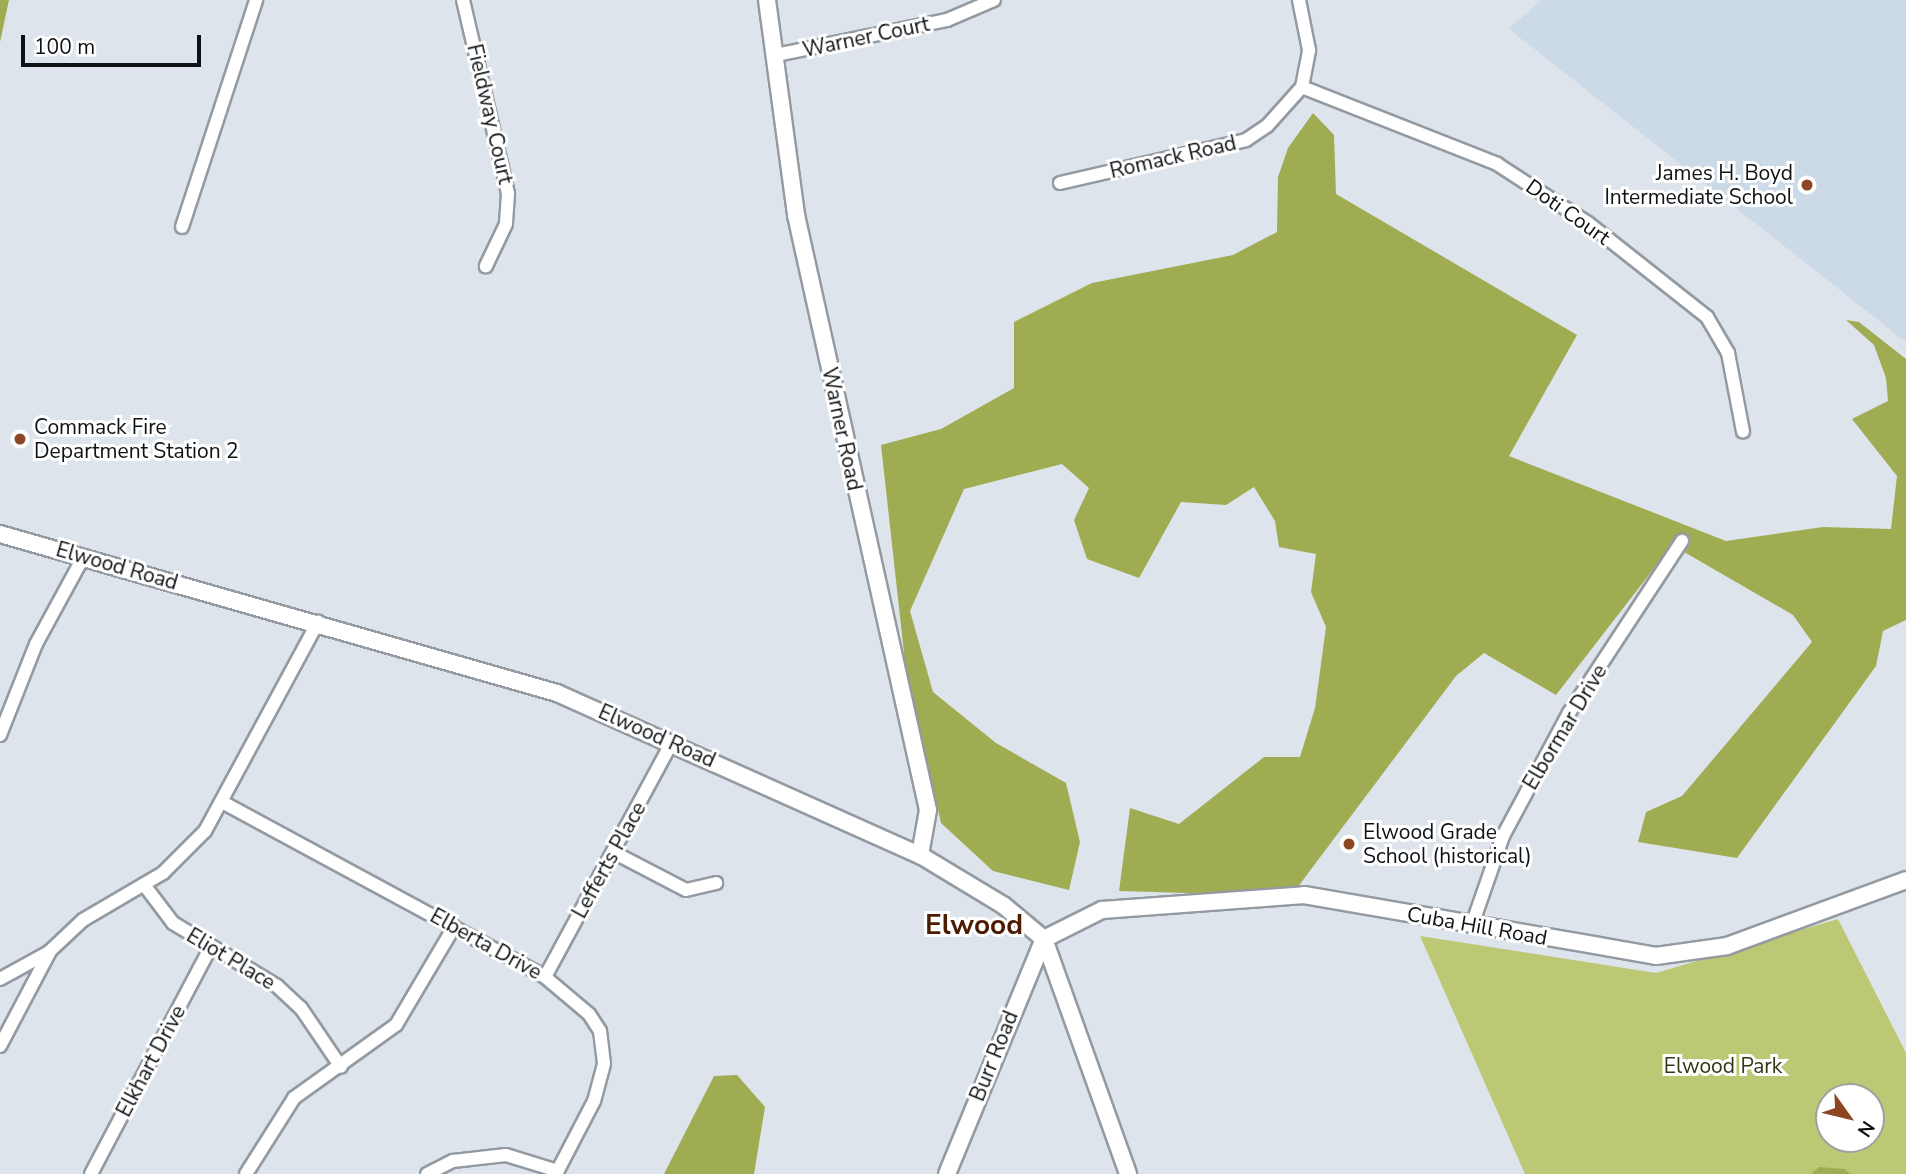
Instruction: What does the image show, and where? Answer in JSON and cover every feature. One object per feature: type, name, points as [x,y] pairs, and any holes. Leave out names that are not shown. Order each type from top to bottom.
[{"type":"main road","name":"Warner Road","points":[[767,0],[796,215],[928,810],[920,855]]},
{"type":"main road","name":"Elwood Road","points":[[0,534],[478,666],[672,743],[920,855],[1003,905],[1044,939]]},
{"type":"main road","name":"Cuba Hill Road","points":[[1044,939],[1102,910],[1304,895],[1621,953],[1691,954],[1906,880]]},
{"type":"main road","name":"Burr Road","points":[[947,1174],[1044,939]]},
{"type":"main road","points":[[1044,939],[1128,1174]]},
{"type":"street","points":[[182,227],[256,0]]},
{"type":"street","name":"Fieldway Court","points":[[463,0],[508,194],[506,224],[486,266]]},
{"type":"street","name":"Warner Court","points":[[776,55],[947,20],[993,0]]},
{"type":"street","points":[[1299,0],[1309,50],[1302,87]]},
{"type":"street","name":"Romack Road","points":[[1060,183],[1246,140],[1302,87]]},
{"type":"street","name":"Doti Court","points":[[1302,87],[1497,164],[1588,223],[1707,317],[1728,353],[1743,432]]},
{"type":"street","name":"Elbormar Drive","points":[[1472,925],[1503,836],[1569,713],[1682,541]]},
{"type":"street","points":[[0,734],[5,706],[84,556]]},
{"type":"street","points":[[0,979],[50,951],[83,919],[145,886],[184,855],[222,802],[318,622]]},
{"type":"street","name":"Lefferts Place","points":[[545,976],[672,743]]},
{"type":"street","name":"Elberta Drive","points":[[222,802],[545,976],[589,1014],[600,1031],[604,1063],[594,1101],[557,1173]]},
{"type":"street","points":[[613,852],[686,890],[716,883]]},
{"type":"street","name":"Eliot Place","points":[[145,886],[173,923],[277,986],[301,1008],[341,1067]]},
{"type":"street","points":[[246,1174],[294,1098],[341,1067],[396,1025],[454,927]]},
{"type":"street","name":"Elkhart Drive","points":[[91,1174],[211,948]]},
{"type":"street","points":[[0,1046],[50,951]]},
{"type":"street","points":[[427,1174],[453,1161],[506,1155],[557,1173]]},
{"type":"shaded area","name":"James H. Boyd Intermediate School","points":[[1541,0],[1906,0],[1906,342],[1509,29]]},
{"type":"green space","points":[[0,0],[9,0],[0,42]]},
{"type":"green space","points":[[1313,113],[1334,135],[1336,194],[1577,335],[1509,456],[1726,541],[1823,527],[1891,529],[1897,476],[1852,419],[1888,401],[1886,378],[1874,345],[1846,320],[1859,322],[1906,359],[1906,620],[1883,631],[1876,666],[1737,858],[1638,842],[1646,812],[1682,796],[1812,642],[1793,615],[1672,545],[1556,695],[1484,653],[1456,676],[1291,896],[1119,891],[1130,808],[1179,824],[1264,757],[1300,757],[1315,708],[1326,627],[1311,592],[1316,554],[1279,547],[1275,521],[1254,487],[1226,505],[1181,502],[1139,578],[1087,559],[1074,520],[1089,488],[1062,464],[964,489],[910,611],[933,692],[996,743],[1066,783],[1080,842],[1069,890],[993,871],[941,823],[905,662],[881,445],[941,429],[1014,388],[1014,322],[1092,283],[1233,255],[1277,232],[1278,177],[1288,148]]},
{"type":"green space","name":"Elwood Park","points":[[1838,919],[1906,1053],[1906,1174],[1525,1174],[1420,936],[1656,973]]},
{"type":"green space","points":[[737,1075],[765,1107],[754,1174],[664,1174],[714,1076]]},
{"type":"green space","points":[[1819,1167],[1845,1169],[1850,1174],[1811,1174]]},
{"type":"place","name":"James H. Boyd Intermediate School","points":[[1807,185]]},
{"type":"place","name":"Commack Fire Department Station 2","points":[[20,439]]},
{"type":"place","name":"Elwood Grade School (historical)","points":[[1349,844]]},
{"type":"district","name":"Elwood","points":[[974,925]]}]
